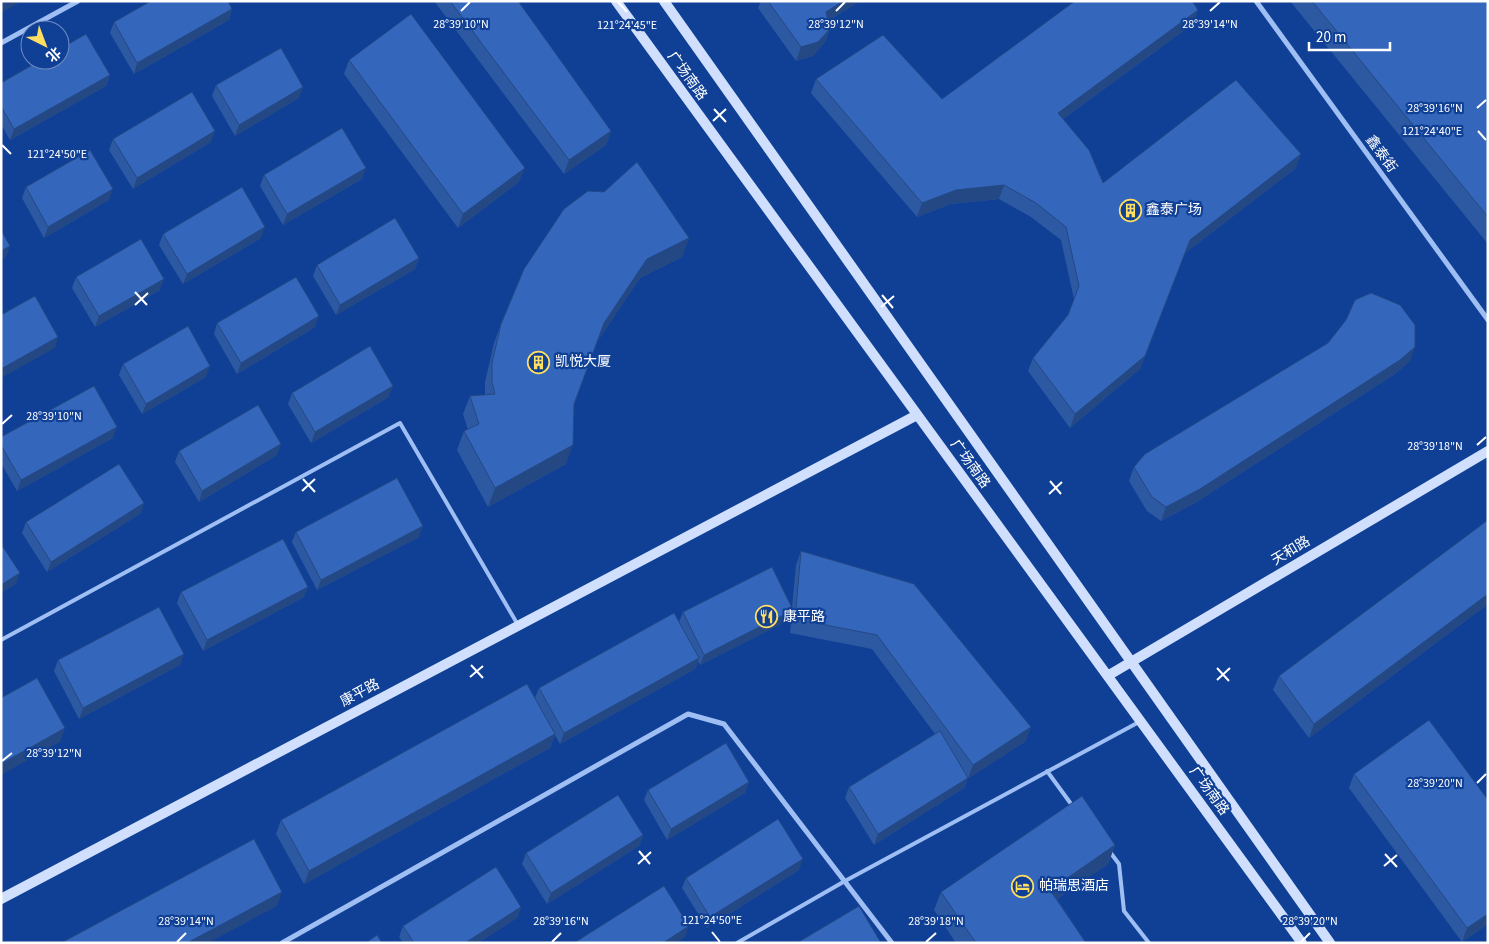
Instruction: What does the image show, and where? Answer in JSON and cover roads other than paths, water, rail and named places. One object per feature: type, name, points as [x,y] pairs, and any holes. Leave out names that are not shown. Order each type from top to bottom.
[{"type":"main road","name":"广场南路","points":[[664,1],[1330,943]]},
{"type":"main road","name":"广场南路","points":[[620,3],[1302,943]]},
{"type":"main road","name":"康平路","points":[[1,899],[917,414]]},
{"type":"main road","name":"天和路","points":[[1109,675],[1488,451]]},
{"type":"street","points":[[1,43],[78,1]]},
{"type":"street","name":"鑫泰街","points":[[1256,1],[1488,320]]},
{"type":"street","points":[[282,943],[688,714],[724,724],[892,943]]},
{"type":"lane","points":[[1,640],[400,423],[518,625]]},
{"type":"lane","points":[[737,943],[845,881],[1141,721]]},
{"type":"lane","points":[[1047,771],[1080,816]]},
{"type":"lane","points":[[1108,850],[1119,864],[1124,911],[1149,943]]},
{"type":"place","name":"鑫泰广场","points":[[1130,210]]},
{"type":"place","name":"凯悦大厦","points":[[539,362]]},
{"type":"place","name":"康平路","points":[[767,617]]},
{"type":"place","name":"帕瑞思酒店","points":[[1023,886]]}]
